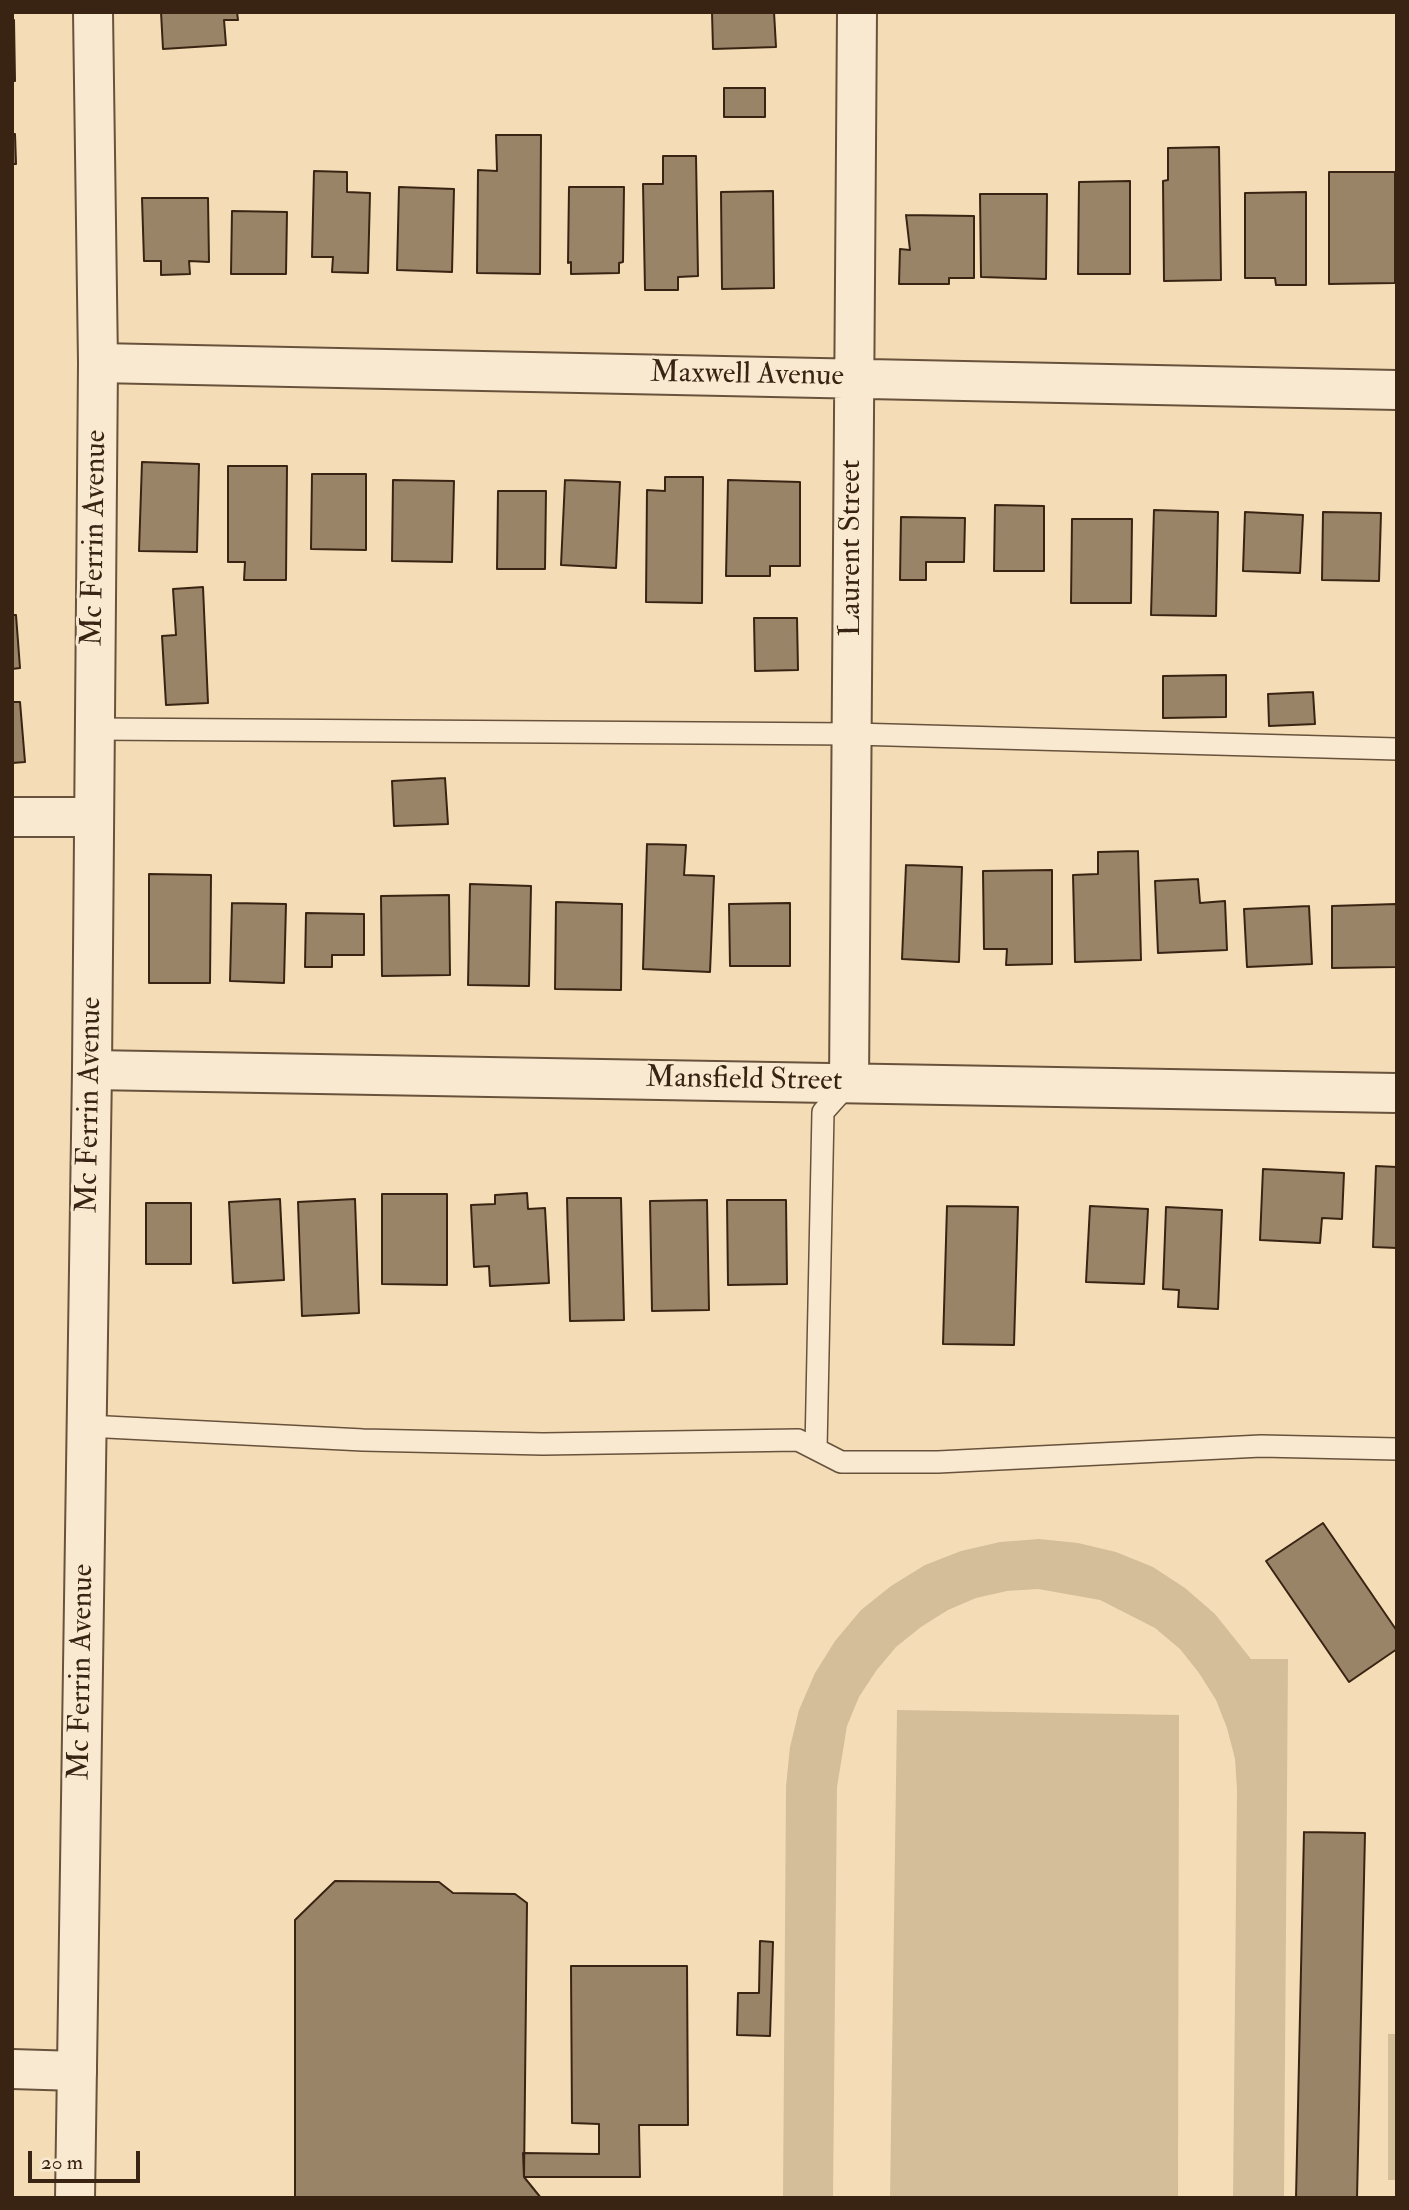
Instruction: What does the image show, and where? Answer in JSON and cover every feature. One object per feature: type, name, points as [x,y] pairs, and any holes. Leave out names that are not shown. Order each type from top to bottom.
[{"type":"street","name":"Mc Ferrin Avenue","points":[[75,2198],[92,1070],[98,363],[93,12]]},
{"type":"street","name":"Laurent Street","points":[[849,1083],[858,12]]},
{"type":"street","name":"Maxwell Avenue","points":[[98,363],[1397,390]]},
{"type":"street","points":[[12,817],[94,817]]},
{"type":"street","name":"Mansfield Street","points":[[92,1070],[1397,1093]]},
{"type":"street","points":[[12,2069],[77,2071]]},
{"type":"lane","points":[[94,729],[853,734],[1397,749]]},
{"type":"lane","points":[[816,1449],[823,1112],[849,1083]]},
{"type":"lane","points":[[87,1426],[363,1440],[543,1444],[798,1440],[841,1462],[938,1462],[1261,1446],[1397,1449]]},
{"type":"shaded area","points":[[1039,1539],[1078,1543],[1116,1552],[1153,1567],[1185,1588],[1215,1614],[1251,1659],[1288,1659],[1284,2198],[1233,2198],[1237,1790],[1235,1759],[1216,1700],[1180,1649],[1155,1628],[1100,1600],[1038,1589],[1007,1591],[976,1598],[948,1610],[896,1647],[859,1697],[847,1726],[837,1787],[833,2198],[783,2198],[786,1786],[790,1747],[799,1710],[815,1673],[835,1641],[861,1610],[891,1586],[925,1565],[961,1551],[1000,1542]]},
{"type":"shaded area","points":[[897,1710],[1179,1715],[1178,2198],[890,2198]]},
{"type":"shaded area","points":[[1388,2034],[1397,2034],[1397,2180],[1388,2180]]},
{"type":"building","points":[[161,12],[237,12],[238,20],[224,20],[226,45],[163,49]]},
{"type":"building","points":[[712,12],[774,12],[776,47],[713,49]]},
{"type":"building","points":[[14,20],[15,81],[12,81]]},
{"type":"building","points":[[724,88],[765,88],[765,117],[724,117]]},
{"type":"building","points":[[12,134],[15,134],[16,164],[12,164]]},
{"type":"building","points":[[496,135],[541,135],[540,274],[477,273],[478,170],[497,171]]},
{"type":"building","points":[[1219,147],[1221,280],[1164,281],[1163,181],[1168,180],[1168,148]]},
{"type":"building","points":[[663,156],[696,156],[698,276],[678,277],[678,290],[645,290],[643,184],[663,184]]},
{"type":"building","points":[[314,171],[347,172],[347,192],[370,193],[368,273],[332,272],[333,257],[312,257]]},
{"type":"building","points":[[1329,172],[1395,172],[1395,283],[1329,284]]},
{"type":"building","points":[[1130,181],[1130,274],[1078,274],[1079,182]]},
{"type":"building","points":[[399,187],[454,189],[452,272],[397,270]]},
{"type":"building","points":[[569,187],[624,187],[623,262],[619,263],[619,273],[571,274],[571,262],[568,263]]},
{"type":"building","points":[[773,191],[774,288],[722,289],[721,192]]},
{"type":"building","points":[[1306,192],[1306,285],[1276,285],[1275,278],[1245,278],[1245,193]]},
{"type":"building","points":[[980,194],[1047,194],[1046,279],[981,277]]},
{"type":"building","points":[[142,198],[208,198],[209,262],[189,261],[190,274],[161,275],[161,261],[144,261]]},
{"type":"building","points":[[232,211],[287,212],[286,274],[231,274]]},
{"type":"building","points":[[906,215],[974,216],[974,278],[949,278],[949,284],[899,284],[900,249],[910,250]]},
{"type":"building","points":[[142,462],[199,464],[197,552],[139,551]]},
{"type":"building","points":[[228,466],[287,466],[286,580],[244,580],[245,562],[228,562]]},
{"type":"building","points":[[312,474],[366,474],[366,550],[311,549]]},
{"type":"building","points":[[665,477],[703,477],[702,603],[646,602],[647,490],[665,491]]},
{"type":"building","points":[[393,480],[454,481],[452,562],[392,561]]},
{"type":"building","points":[[565,480],[620,482],[616,568],[561,565]]},
{"type":"building","points":[[728,480],[800,482],[800,566],[770,566],[770,576],[726,576]]},
{"type":"building","points":[[498,491],[546,491],[545,569],[497,569]]},
{"type":"building","points":[[995,505],[1044,506],[1044,571],[994,571]]},
{"type":"building","points":[[1154,510],[1218,512],[1216,616],[1151,615]]},
{"type":"building","points":[[1245,512],[1303,515],[1300,573],[1243,571]]},
{"type":"building","points":[[1323,512],[1381,513],[1379,581],[1322,580]]},
{"type":"building","points":[[901,517],[965,518],[964,562],[926,562],[926,580],[900,580]]},
{"type":"building","points":[[1072,519],[1132,519],[1131,603],[1071,603]]},
{"type":"building","points":[[203,587],[208,703],[166,705],[162,636],[176,635],[173,589]]},
{"type":"building","points":[[12,615],[16,615],[20,668],[12,669]]},
{"type":"building","points":[[754,618],[797,618],[798,670],[755,671]]},
{"type":"building","points":[[1226,675],[1226,717],[1163,718],[1163,676]]},
{"type":"building","points":[[1313,692],[1315,724],[1269,726],[1268,694]]},
{"type":"building","points":[[12,702],[20,702],[25,762],[12,763]]},
{"type":"building","points":[[445,778],[448,824],[394,826],[392,781]]},
{"type":"building","points":[[647,844],[686,845],[684,875],[714,876],[710,972],[643,969]]},
{"type":"building","points":[[1138,851],[1141,960],[1075,962],[1073,875],[1098,874],[1098,852]]},
{"type":"building","points":[[906,865],[962,867],[959,962],[902,959]]},
{"type":"building","points":[[1052,870],[1052,964],[1006,965],[1007,949],[984,949],[983,871]]},
{"type":"building","points":[[149,874],[211,875],[210,983],[149,983]]},
{"type":"building","points":[[1198,879],[1200,903],[1225,901],[1227,950],[1158,953],[1155,881]]},
{"type":"building","points":[[470,884],[531,886],[529,986],[468,985]]},
{"type":"building","points":[[449,895],[450,975],[382,976],[381,896]]},
{"type":"building","points":[[556,902],[622,904],[621,990],[555,989]]},
{"type":"building","points":[[232,903],[286,904],[284,983],[230,981]]},
{"type":"building","points":[[790,903],[790,966],[730,966],[729,904]]},
{"type":"building","points":[[1396,904],[1396,967],[1332,968],[1332,906]]},
{"type":"building","points":[[1309,906],[1312,964],[1247,967],[1244,909]]},
{"type":"building","points":[[306,913],[364,914],[364,955],[332,955],[332,967],[305,967]]},
{"type":"building","points":[[1376,1166],[1397,1167],[1397,1248],[1373,1247]]},
{"type":"building","points":[[1263,1169],[1344,1173],[1342,1219],[1322,1218],[1320,1243],[1260,1240]]},
{"type":"building","points":[[527,1193],[528,1209],[545,1208],[549,1283],[490,1286],[489,1266],[474,1267],[471,1205],[495,1204],[495,1195]]},
{"type":"building","points":[[382,1194],[447,1194],[447,1285],[382,1284]]},
{"type":"building","points":[[567,1198],[621,1198],[624,1320],[570,1321]]},
{"type":"building","points":[[280,1199],[284,1280],[233,1283],[229,1202]]},
{"type":"building","points":[[355,1199],[359,1313],[302,1316],[298,1202]]},
{"type":"building","points":[[707,1200],[709,1310],[652,1311],[650,1201]]},
{"type":"building","points":[[727,1200],[786,1200],[787,1284],[728,1285]]},
{"type":"building","points":[[146,1203],[191,1203],[191,1264],[146,1264]]},
{"type":"building","points":[[947,1206],[1018,1207],[1014,1345],[943,1344]]},
{"type":"building","points":[[1090,1206],[1148,1209],[1144,1284],[1086,1282]]},
{"type":"building","points":[[1166,1207],[1222,1210],[1218,1309],[1178,1307],[1179,1290],[1163,1289]]},
{"type":"building","points":[[1323,1523],[1397,1631],[1397,1649],[1349,1682],[1266,1561]]},
{"type":"building","points":[[1304,1832],[1365,1833],[1357,2198],[1296,2198]]},
{"type":"building","points":[[335,1881],[439,1882],[453,1893],[515,1894],[527,1903],[524,2177],[541,2198],[295,2198],[295,1920]]},
{"type":"building","points":[[760,1941],[773,1942],[770,2036],[737,2035],[738,1993],[759,1993]]},
{"type":"building","points":[[571,1966],[687,1966],[688,2125],[639,2125],[640,2177],[524,2177],[523,2153],[599,2154],[599,2124],[572,2123]]}]
